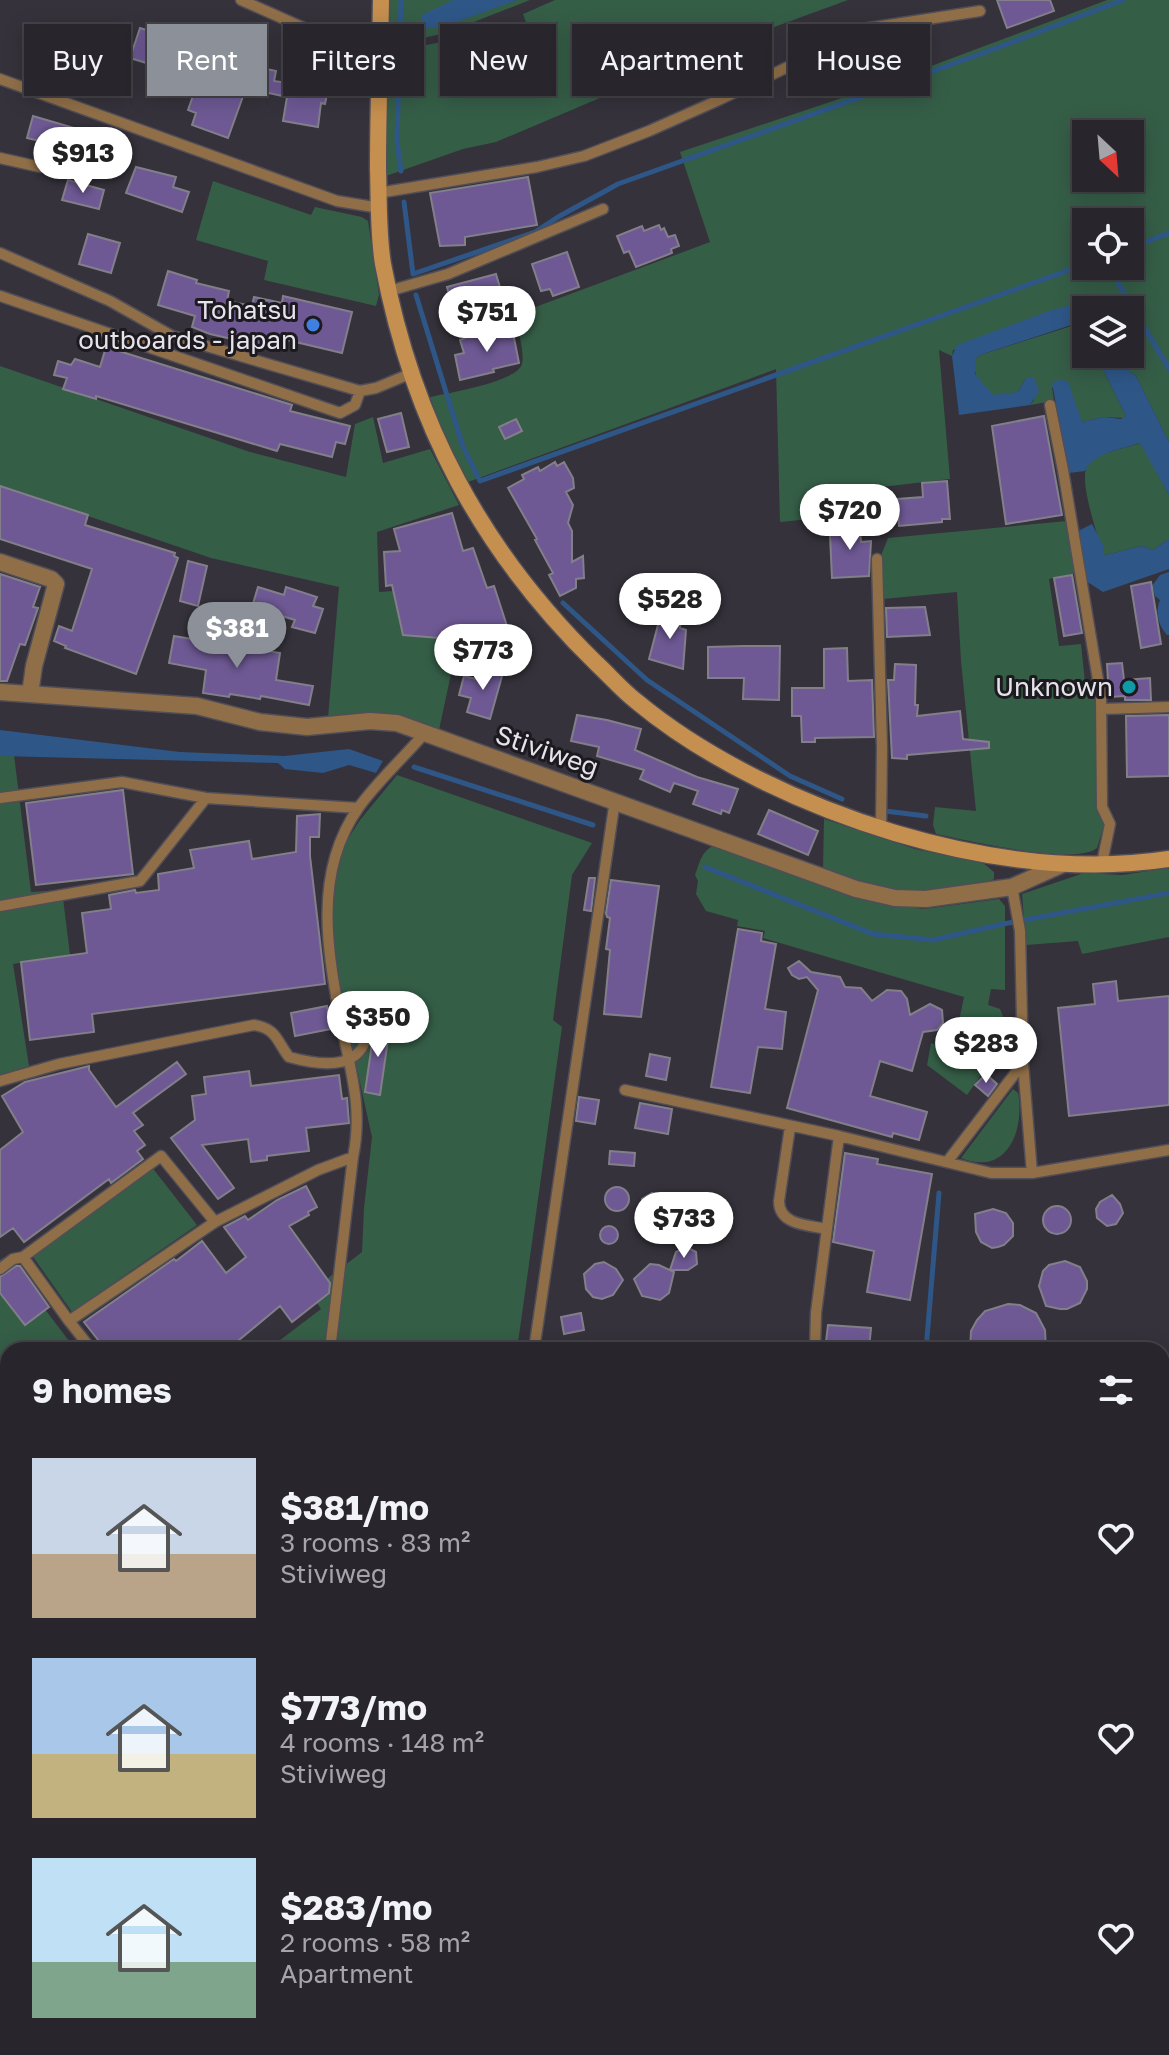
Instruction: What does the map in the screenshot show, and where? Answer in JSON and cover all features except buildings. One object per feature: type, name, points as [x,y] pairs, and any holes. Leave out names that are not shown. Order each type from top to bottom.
[{"type":"street","points":[[380,24],[381,0]]},
{"type":"street","points":[[379,96],[379,200],[383,261],[412,373],[440,445],[474,513],[514,573],[546,612],[636,701],[689,739],[757,777],[837,815],[928,843],[995,856],[1063,864],[1169,859]]},
{"type":"street","points":[[0,562],[51,579],[56,584],[34,666],[30,694]]},
{"type":"street","name":"Stiviweg","points":[[0,692],[197,706],[260,722],[307,727],[370,721],[397,723],[856,889],[895,898],[926,899],[1012,887],[1063,864]]},
{"type":"lane","points":[[241,0],[295,24]]},
{"type":"lane","points":[[0,79],[337,201],[379,200],[584,156],[721,99],[869,28],[980,11]]},
{"type":"lane","points":[[0,158],[40,167]]},
{"type":"lane","points":[[389,291],[448,274],[603,209]]},
{"type":"lane","points":[[0,253],[110,301],[172,336],[360,391],[412,373]]},
{"type":"lane","points":[[0,296],[340,413],[352,408],[360,391]]},
{"type":"lane","points":[[1050,405],[1066,485],[1101,709],[1102,807],[1110,824],[1102,863]]},
{"type":"lane","points":[[877,559],[881,828]]},
{"type":"lane","points":[[1101,709],[1169,707]]},
{"type":"lane","points":[[331,1342],[359,1126],[329,965],[326,923],[333,858],[358,808],[424,734]]},
{"type":"lane","points":[[0,798],[122,782],[206,798],[358,808]]},
{"type":"lane","points":[[0,906],[140,881],[206,798]]},
{"type":"lane","points":[[535,1342],[615,800]]},
{"type":"lane","points":[[1012,887],[1020,931],[1023,1063],[1032,1173]]},
{"type":"lane","points":[[0,1081],[59,1064],[254,1025],[266,1027],[275,1034],[289,1057],[325,1063],[349,1060],[359,1052],[367,1038],[367,1028],[360,1010],[336,997]]},
{"type":"lane","points":[[947,1162],[1023,1063]]},
{"type":"lane","points":[[625,1090],[839,1136],[991,1173],[1032,1173],[1169,1150]]},
{"type":"lane","points":[[790,1127],[780,1213],[790,1221],[827,1229]]},
{"type":"lane","points":[[815,1342],[816,1313],[839,1136]]},
{"type":"lane","points":[[0,1269],[13,1259],[23,1257],[161,1156],[215,1222]]},
{"type":"lane","points":[[69,1321],[215,1222],[318,1170],[353,1157]]},
{"type":"lane","points":[[23,1257],[86,1342]]},
{"type":"green space","points":[[389,0],[530,0],[469,24],[440,24],[440,34],[424,38],[424,24],[389,24]]},
{"type":"green space","points":[[555,0],[848,0],[772,28],[772,24],[572,24],[572,96],[605,96],[496,142],[463,149],[386,176],[386,96],[424,96],[424,45],[440,42],[440,96],[556,96],[556,24],[527,24],[523,14]]},
{"type":"green space","points":[[1107,0],[1169,0],[1169,442],[1136,376],[1128,368],[1144,368],[1144,296],[1072,296],[1072,313],[953,350],[952,356],[939,350],[950,479],[873,488],[872,513],[780,522],[776,369],[468,482],[447,442],[430,397],[481,386],[517,370],[522,364],[522,352],[514,315],[710,242],[680,152],[848,96],[930,96],[930,66]]},
{"type":"green space","points":[[213,181],[311,215],[315,207],[368,221],[379,295],[376,306],[264,280],[268,261],[196,240]]},
{"type":"green space","points":[[1072,326],[1072,368],[1103,368],[1126,416],[1082,422],[1052,387],[1054,401],[1030,405],[1034,400],[1025,379],[1018,392],[992,395],[982,388],[976,377],[975,359]]},
{"type":"green space","points":[[0,366],[250,452],[346,477],[355,424],[373,417],[383,463],[430,449],[459,505],[377,532],[379,592],[438,588],[457,646],[439,730],[382,713],[328,718],[339,587],[211,558],[0,486]]},
{"type":"green space","points":[[1141,443],[1169,495],[1169,539],[1153,550],[1142,546],[1106,555],[1103,554],[1090,509],[1085,472],[1088,464],[1099,456]]},
{"type":"green space","points":[[1067,521],[1076,573],[1049,579],[1059,646],[1081,644],[1086,692],[1095,691],[1096,808],[1104,825],[1097,848],[1085,853],[1044,853],[936,834],[933,825],[935,807],[976,811],[957,592],[883,599],[881,556],[888,538]]},
{"type":"green space","points":[[14,755],[31,892],[62,890],[70,955],[13,964],[29,1066],[0,1075],[0,756]]},
{"type":"green space","points":[[397,775],[592,843],[572,875],[553,1020],[562,1027],[518,1342],[278,1342],[321,1309],[310,1292],[362,1252],[372,1137],[333,960],[330,918],[344,845]]},
{"type":"green space","points":[[824,819],[915,849],[983,863],[994,872],[994,879],[986,883],[919,893],[879,888],[823,870]]},
{"type":"green space","points":[[717,845],[868,899],[899,906],[924,909],[999,899],[1005,906],[1005,990],[991,989],[988,1005],[1000,1009],[1007,1028],[1008,1044],[990,1075],[984,1071],[967,1095],[927,1065],[931,1043],[953,1050],[964,997],[763,938],[765,931],[737,926],[738,920],[706,911],[696,894],[698,881],[695,875],[705,852]]},
{"type":"green space","points":[[1169,868],[1169,937],[1082,954],[1078,941],[1026,945],[1022,894],[1084,873],[1122,875]]},
{"type":"green space","points":[[1013,1089],[1018,1093],[1019,1121],[1009,1146],[1001,1156],[990,1161],[961,1158]]},
{"type":"green space","points":[[151,1166],[197,1225],[72,1312],[31,1254]]},
{"type":"green space","points":[[5,1257],[70,1342],[0,1342],[0,1260]]},
{"type":"water","points":[[453,0],[517,0],[440,26],[424,29],[422,15]]},
{"type":"water","points":[[1072,305],[1072,325],[975,359],[975,374],[993,395],[1018,392],[1025,379],[1034,377],[1039,391],[1030,405],[959,415],[952,356],[957,345]]},
{"type":"water","points":[[1128,368],[1136,376],[1169,442],[1169,495],[1140,443],[1101,456],[1085,471],[1069,473],[1052,383],[1068,381],[1082,422],[1104,417],[1121,419],[1126,416],[1103,369]]},
{"type":"water","points":[[1092,524],[1106,555],[1142,546],[1153,550],[1169,539],[1169,569],[1103,592],[1086,581],[1079,535],[1080,530]]},
{"type":"water","points":[[1169,572],[1167,635],[1158,618],[1160,600],[1152,586],[1160,575]]},
{"type":"water","points":[[0,730],[180,752],[284,756],[349,749],[383,761],[376,773],[349,765],[323,773],[285,769],[278,763],[0,756]]},
{"type":"waterway","points":[[401,0],[397,142],[401,171]]},
{"type":"waterway","points":[[404,202],[413,274],[535,232],[618,184],[1123,0]]},
{"type":"waterway","points":[[1144,243],[1169,233]]},
{"type":"waterway","points":[[416,295],[463,447],[480,481],[1072,269]]},
{"type":"waterway","points":[[1116,280],[1169,369]]},
{"type":"waterway","points":[[563,603],[647,680],[790,776],[842,799]]},
{"type":"waterway","points":[[414,767],[593,825]]},
{"type":"waterway","points":[[885,811],[926,816]]},
{"type":"waterway","points":[[705,867],[873,934],[933,940],[1169,893]]},
{"type":"waterway","points":[[927,1342],[939,1193]]},
{"type":"place","name":"Tohatsu outboards - japan","points":[[313,325]]},
{"type":"place","name":"Unknown","points":[[1129,687]]}]
